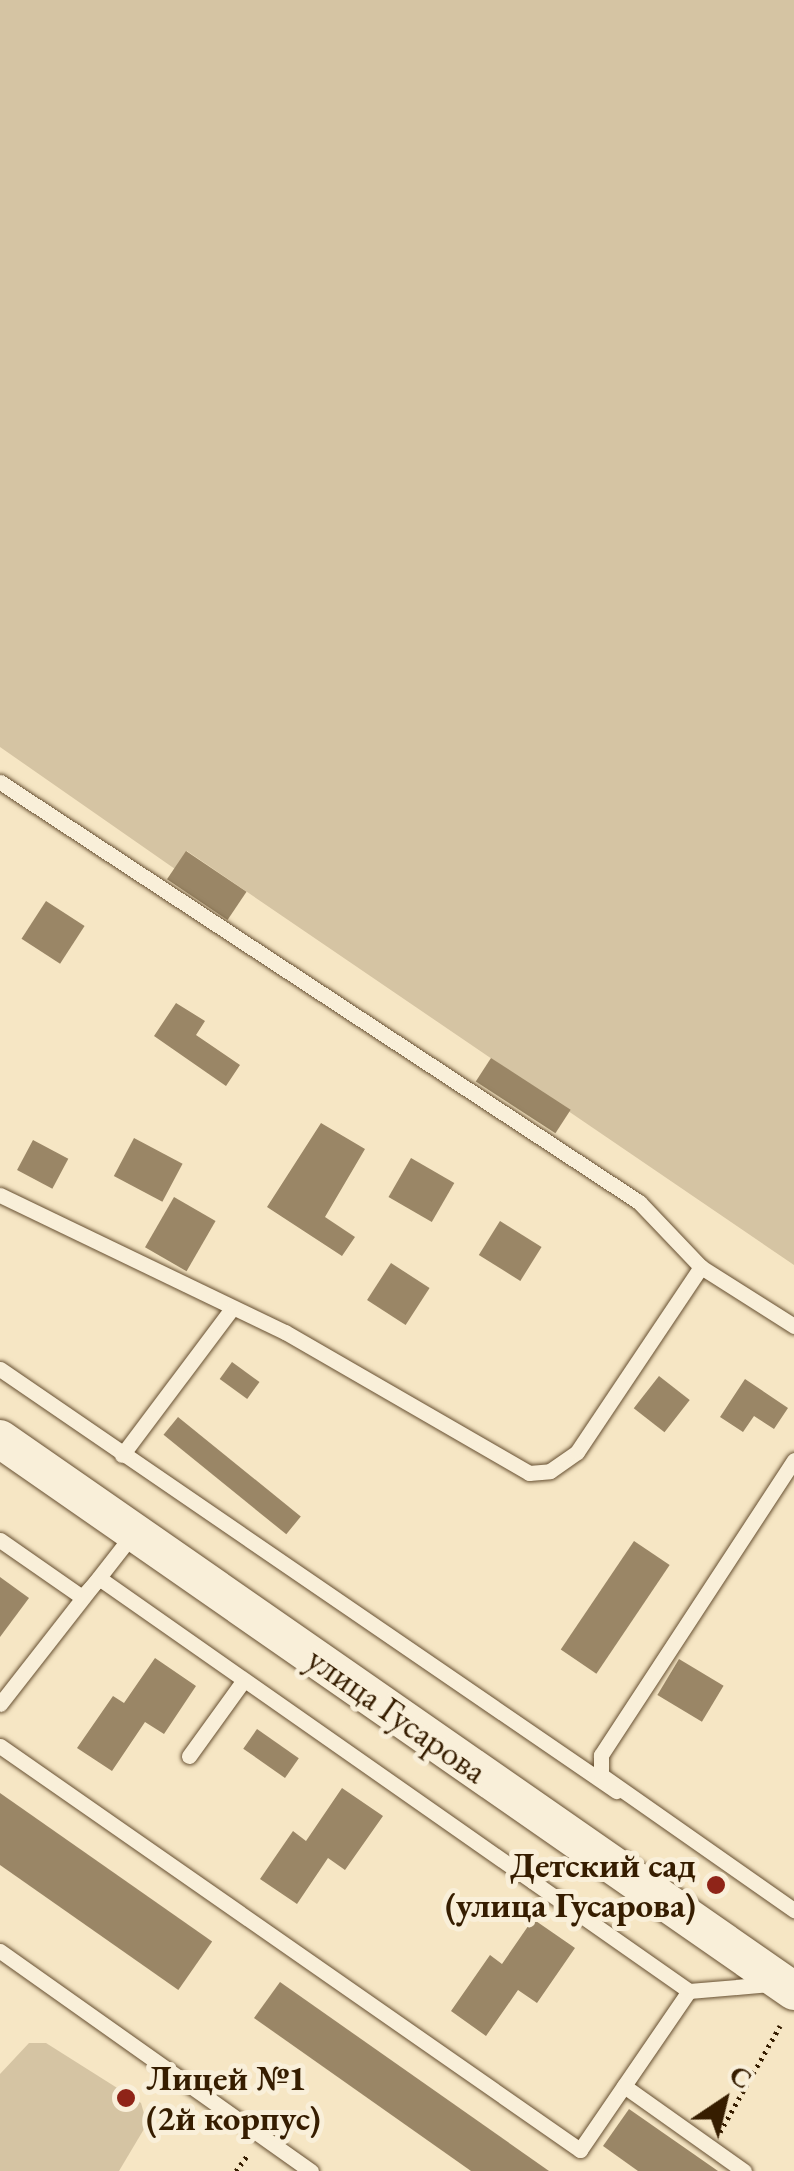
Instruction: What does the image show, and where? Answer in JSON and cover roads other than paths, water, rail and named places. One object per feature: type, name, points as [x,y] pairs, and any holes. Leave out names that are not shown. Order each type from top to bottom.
[{"type":"street","name":"улица Гусарова","points":[[0,1440],[788,1987]]},
{"type":"lane","points":[[0,782],[639,1202],[701,1268],[794,1326]]},
{"type":"lane","points":[[0,1195],[60,1218],[230,1311],[407,1396],[529,1473],[550,1471],[577,1452],[701,1268]]},
{"type":"lane","points":[[122,1455],[230,1311]]},
{"type":"lane","points":[[0,1369],[794,1910]]},
{"type":"lane","points":[[616,1791],[601,1774],[601,1755],[794,1460]]},
{"type":"lane","points":[[0,1704],[134,1532]]},
{"type":"lane","points":[[0,1540],[82,1597]]},
{"type":"lane","points":[[99,1578],[241,1684],[689,1992],[788,1987]]},
{"type":"lane","points":[[189,1756],[241,1684]]},
{"type":"lane","points":[[0,1746],[580,2150],[689,1992]]},
{"type":"lane","points":[[0,1951],[311,2171]]},
{"type":"lane","points":[[624,2086],[744,2171]]},
{"type":"place","name":"Детский сад (улица Гусарова)","points":[[716,1885]]},
{"type":"place","name":"Лицей №1 (2й корпус)","points":[[126,2098]]}]
